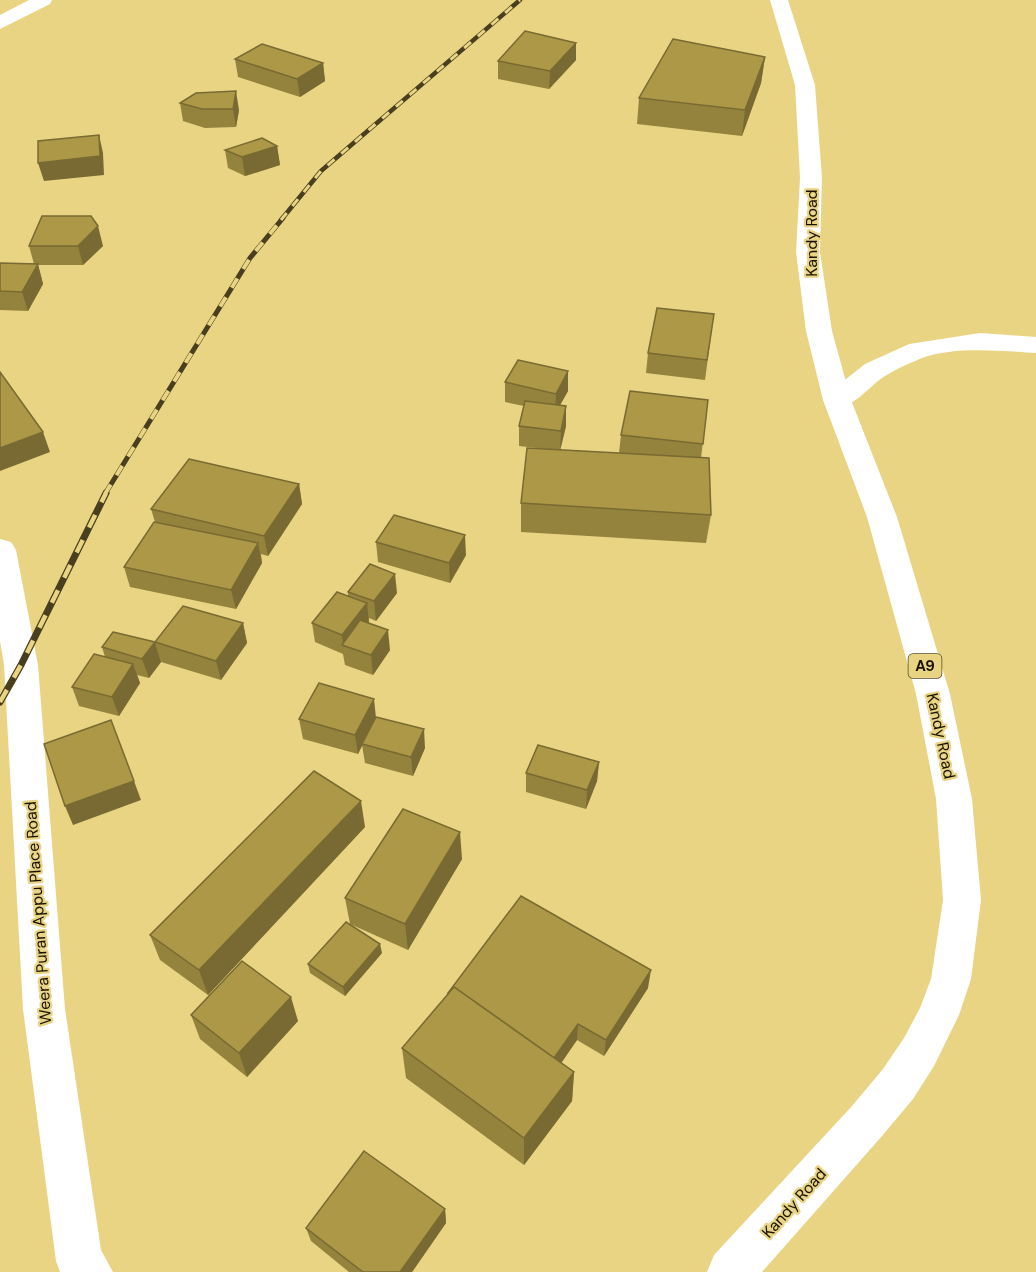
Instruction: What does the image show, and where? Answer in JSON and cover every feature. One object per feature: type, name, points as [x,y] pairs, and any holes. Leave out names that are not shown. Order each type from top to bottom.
[{"type":"main road","points":[[0,23],[43,0]]},
{"type":"main road","name":"Kandy Road","points":[[731,1272],[898,1084],[919,1052],[939,1015],[951,979],[962,900],[954,799],[933,694],[882,517],[837,400],[819,331],[809,272],[811,178],[805,85],[779,0]]},
{"type":"main road","points":[[837,400],[874,370],[918,350],[980,340],[1036,345]]},
{"type":"main road","name":"Weera Puran Appu Place Road","points":[[0,550],[21,665],[44,1009],[79,1261],[89,1272]]},
{"type":"building","points":[[525,31],[576,43],[550,71],[498,61]]},
{"type":"building","points":[[673,39],[765,57],[745,110],[639,98]]},
{"type":"building","points":[[262,44],[323,63],[297,79],[235,59]]},
{"type":"building","points":[[236,91],[233,109],[202,109],[180,103],[196,93]]},
{"type":"building","points":[[99,135],[100,156],[38,163],[38,141]]},
{"type":"building","points":[[262,138],[277,146],[242,157],[225,150]]},
{"type":"building","points":[[42,216],[91,216],[98,226],[78,246],[29,246]]},
{"type":"building","points":[[0,263],[38,264],[22,292],[0,291]]},
{"type":"building","points":[[657,308],[714,314],[707,360],[648,353]]},
{"type":"building","points":[[518,360],[568,371],[556,394],[505,382]]},
{"type":"building","points":[[0,372],[43,432],[0,448]]},
{"type":"building","points":[[630,391],[708,400],[703,444],[621,435]]},
{"type":"building","points":[[525,401],[566,406],[561,431],[519,426]]},
{"type":"building","points":[[527,448],[709,458],[711,515],[521,503]]},
{"type":"building","points":[[189,459],[299,484],[264,536],[151,509]]},
{"type":"building","points":[[394,515],[465,535],[449,563],[376,542]]},
{"type":"building","points":[[154,522],[258,543],[231,590],[124,567]]},
{"type":"building","points":[[370,564],[395,574],[374,601],[348,592]]},
{"type":"building","points":[[337,592],[367,603],[342,635],[312,623]]},
{"type":"building","points":[[183,606],[243,623],[216,661],[155,642]]},
{"type":"building","points":[[360,620],[388,630],[371,655],[342,645]]},
{"type":"building","points":[[113,632],[155,642],[142,659],[102,647]]},
{"type":"building","points":[[94,654],[133,664],[112,697],[72,687]]},
{"type":"building","points":[[319,683],[374,699],[355,735],[299,719]]},
{"type":"building","points":[[376,717],[424,729],[411,757],[362,744]]},
{"type":"building","points":[[111,720],[134,781],[65,806],[44,744]]},
{"type":"building","points":[[538,745],[599,762],[587,790],[526,773]]},
{"type":"building","points":[[314,771],[361,801],[199,970],[150,935]]},
{"type":"building","points":[[403,809],[460,832],[405,924],[345,898]]},
{"type":"building","points":[[521,896],[651,970],[606,1040],[578,1024],[554,1058],[454,987],[448,993]]},
{"type":"building","points":[[346,922],[380,944],[343,987],[308,964]]},
{"type":"building","points":[[242,961],[291,997],[239,1053],[191,1015]]},
{"type":"building","points":[[454,987],[574,1072],[524,1138],[402,1048]]},
{"type":"building","points":[[364,1151],[445,1209],[400,1272],[363,1272],[306,1228]]},
{"type":"railway","points":[[281,220],[321,171],[520,0]]},
{"type":"railway","points":[[105,494],[250,258],[283,218]]},
{"type":"railway","points":[[0,702],[21,665],[106,493]]}]
